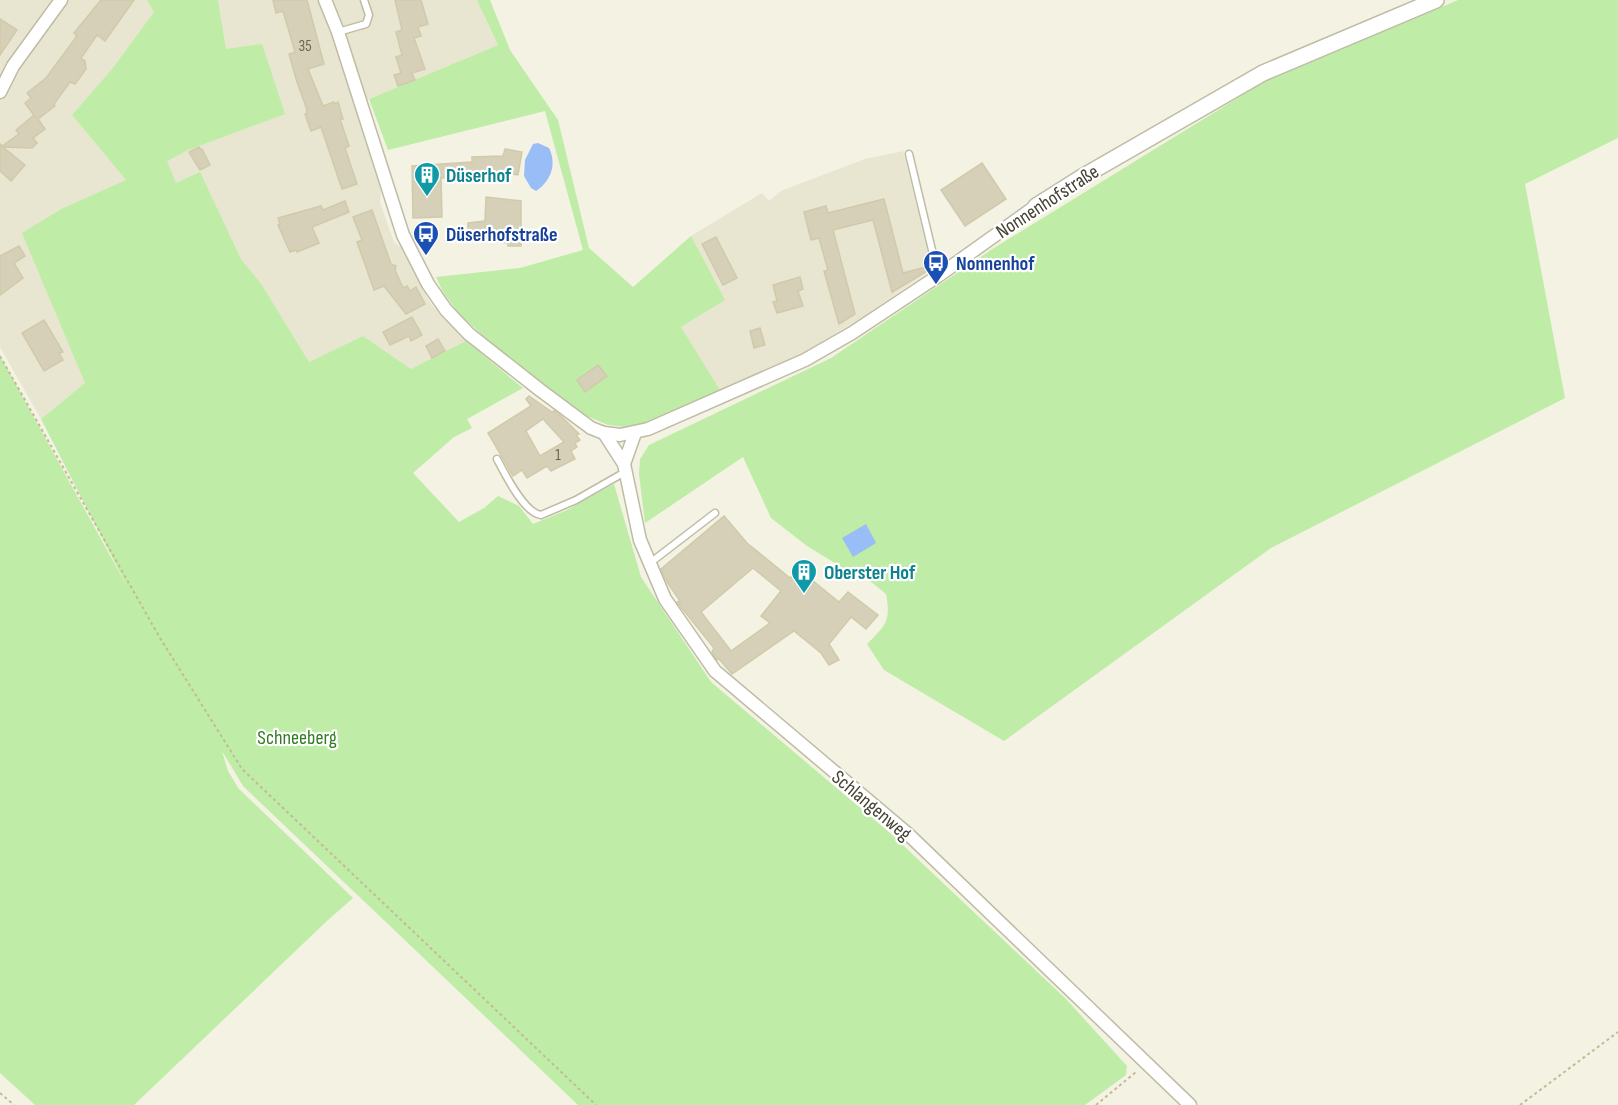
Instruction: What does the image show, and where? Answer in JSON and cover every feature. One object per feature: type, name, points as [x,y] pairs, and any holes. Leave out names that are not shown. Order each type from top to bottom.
[{"type":"street","points":[[0,92],[13,66],[61,0]]},
{"type":"street","points":[[325,0],[338,32],[403,235],[428,284],[446,310],[469,334],[591,428],[604,433],[624,467]]},
{"type":"street","name":"Nonnenhofstraße","points":[[604,433],[620,435],[648,429],[805,360],[852,333],[938,276],[1036,206],[1082,177],[1263,73],[1436,0]]},
{"type":"street","points":[[624,467],[634,433]]},
{"type":"street","name":"Schlangenweg","points":[[624,467],[640,540],[665,599],[715,671],[908,834],[1190,1105]]},
{"type":"lane","points":[[338,32],[366,24],[369,15],[364,0]]},
{"type":"lane","points":[[909,154],[938,276]]},
{"type":"lane","points":[[496,459],[529,509],[541,515],[576,500],[624,467]]},
{"type":"lane","points":[[650,563],[715,513]]},
{"type":"path","points":[[0,356],[160,638],[242,769],[596,1105]]},
{"type":"path","points":[[1520,1105],[1618,1032]]},
{"type":"path","points":[[1096,1105],[1132,1077],[1144,1062]]},
{"type":"path","points":[[0,1093],[14,1105]]},
{"type":"shaded area","points":[[0,0],[147,0],[154,12],[112,69],[72,115],[126,180],[63,208],[23,233],[85,383],[41,419],[0,347]]},
{"type":"shaded area","points":[[218,0],[477,0],[498,45],[354,105],[381,191],[380,202],[394,242],[402,248],[429,301],[466,341],[411,369],[363,336],[309,362],[262,285],[241,259],[200,173],[176,183],[166,160],[188,150],[226,50]]},
{"type":"shaded area","points":[[903,151],[932,269],[864,316],[801,354],[720,390],[681,327],[724,300],[691,236],[762,193],[769,201],[781,191],[865,159]]},
{"type":"green space","name":"Schneeberg","points":[[147,0],[218,0],[226,49],[262,44],[285,114],[188,150],[167,161],[176,183],[200,172],[241,259],[262,285],[309,362],[363,336],[411,369],[466,341],[523,388],[467,419],[472,428],[454,437],[413,473],[459,522],[484,508],[498,496],[519,506],[533,524],[567,510],[614,484],[641,577],[711,682],[890,833],[1066,999],[1127,1066],[1126,1075],[1085,1105],[578,1105],[243,786],[222,751],[228,771],[239,789],[353,898],[134,1105],[35,1105],[0,1073],[0,356],[128,588],[41,419],[85,383],[22,233],[63,208],[126,180],[72,115],[112,69],[154,12]]},
{"type":"green space","points":[[477,0],[490,0],[510,50],[558,120],[589,248],[633,287],[691,236],[725,300],[681,327],[720,390],[644,423],[625,427],[608,425],[582,414],[555,396],[459,314],[443,292],[436,277],[520,268],[583,250],[545,111],[388,150],[369,99],[498,45]]},
{"type":"green space","points":[[1458,0],[1618,0],[1618,138],[1525,184],[1565,398],[1271,548],[1004,741],[884,670],[867,644],[886,622],[888,611],[886,594],[865,578],[851,573],[807,546],[771,518],[743,457],[645,523],[639,474],[640,459],[649,445],[831,358],[994,248],[1267,80]]},
{"type":"water","points":[[538,143],[549,148],[552,166],[549,177],[536,191],[531,188],[524,176],[525,160],[533,144]]},
{"type":"water","points":[[866,524],[876,543],[853,557],[842,538]]},
{"type":"building","points":[[101,0],[134,0],[105,41],[97,35],[81,58],[85,61],[86,69],[75,84],[70,82],[54,104],[55,106],[38,119],[45,129],[33,138],[37,143],[32,148],[3,147],[25,165],[11,181],[0,171],[0,144],[2,146],[19,134],[16,130],[34,115],[25,103],[31,98],[27,93],[46,78],[77,36],[74,33]]},
{"type":"building","points":[[273,0],[307,0],[324,64],[308,69],[323,106],[338,102],[343,119],[340,119],[349,146],[345,148],[357,184],[342,189],[321,127],[311,131],[289,54],[295,52],[283,11],[276,13]]},
{"type":"building","points":[[395,0],[421,0],[428,24],[418,27],[421,36],[414,38],[425,69],[412,73],[415,80],[398,86],[394,75],[401,73],[396,57],[402,55],[396,32],[402,30]]},
{"type":"building","points":[[0,19],[17,30],[0,55]]},
{"type":"building","points":[[199,147],[210,165],[200,170],[189,152]]},
{"type":"building","name":"Düserhof","points":[[505,149],[522,152],[518,175],[493,171],[493,175],[441,178],[442,217],[413,218],[412,166],[472,162],[472,157],[503,156]]},
{"type":"building","points":[[982,163],[1006,199],[965,226],[941,190]]},
{"type":"building","points":[[486,197],[521,201],[521,246],[508,246],[508,243],[492,241],[493,235],[468,233],[468,223],[485,221]]},
{"type":"building","points":[[884,199],[903,273],[930,266],[931,269],[892,292],[873,220],[833,230],[855,314],[839,324],[824,271],[828,270],[819,238],[811,240],[804,212],[826,206],[828,213]]},
{"type":"building","points":[[345,201],[349,212],[312,227],[319,243],[297,252],[296,250],[290,252],[278,225],[280,224],[278,218],[321,206],[323,210]]},
{"type":"building","points":[[372,210],[391,264],[396,266],[395,270],[403,288],[407,286],[410,291],[416,287],[425,304],[406,314],[384,286],[374,290],[357,242],[362,240],[353,217]]},
{"type":"building","points":[[716,237],[737,278],[723,285],[702,244]]},
{"type":"building","points":[[19,246],[25,256],[14,263],[23,278],[0,295],[0,256]]},
{"type":"building","points":[[800,277],[803,289],[798,291],[803,306],[777,313],[773,302],[777,301],[773,285]]},
{"type":"building","points":[[412,317],[422,335],[411,341],[409,336],[390,345],[383,332]]},
{"type":"building","points":[[44,320],[63,352],[59,353],[63,360],[44,371],[22,333]]},
{"type":"building","points":[[760,328],[765,345],[754,348],[750,331]]},
{"type":"building","points":[[438,339],[445,351],[432,358],[426,346]]},
{"type":"building","points":[[598,365],[607,376],[585,392],[577,380]]},
{"type":"building","points":[[529,396],[562,417],[579,434],[576,435],[580,440],[575,443],[577,447],[571,451],[575,459],[551,471],[547,466],[527,478],[522,470],[513,476],[488,433],[531,406],[526,399]],"holes":[[[543,419],[564,442],[540,456],[526,431]]]},
{"type":"building","name":"Oberster Hof","points":[[724,516],[747,543],[790,578],[793,575],[805,579],[807,576],[839,602],[848,592],[878,615],[866,629],[851,617],[829,644],[839,660],[829,665],[821,653],[794,631],[732,674],[719,659],[717,660],[712,652],[714,648],[677,602],[680,601],[661,569]],"holes":[[[753,568],[781,591],[761,616],[770,623],[731,651],[701,612]]]},
{"type":"place","name":"Düserhof","points":[[427,198]]},
{"type":"place","name":"Düserhofstraße","points":[[426,257]]},
{"type":"place","name":"Nonnenhof","points":[[936,286]]},
{"type":"place","name":"Oberster Hof","points":[[804,595]]}]
